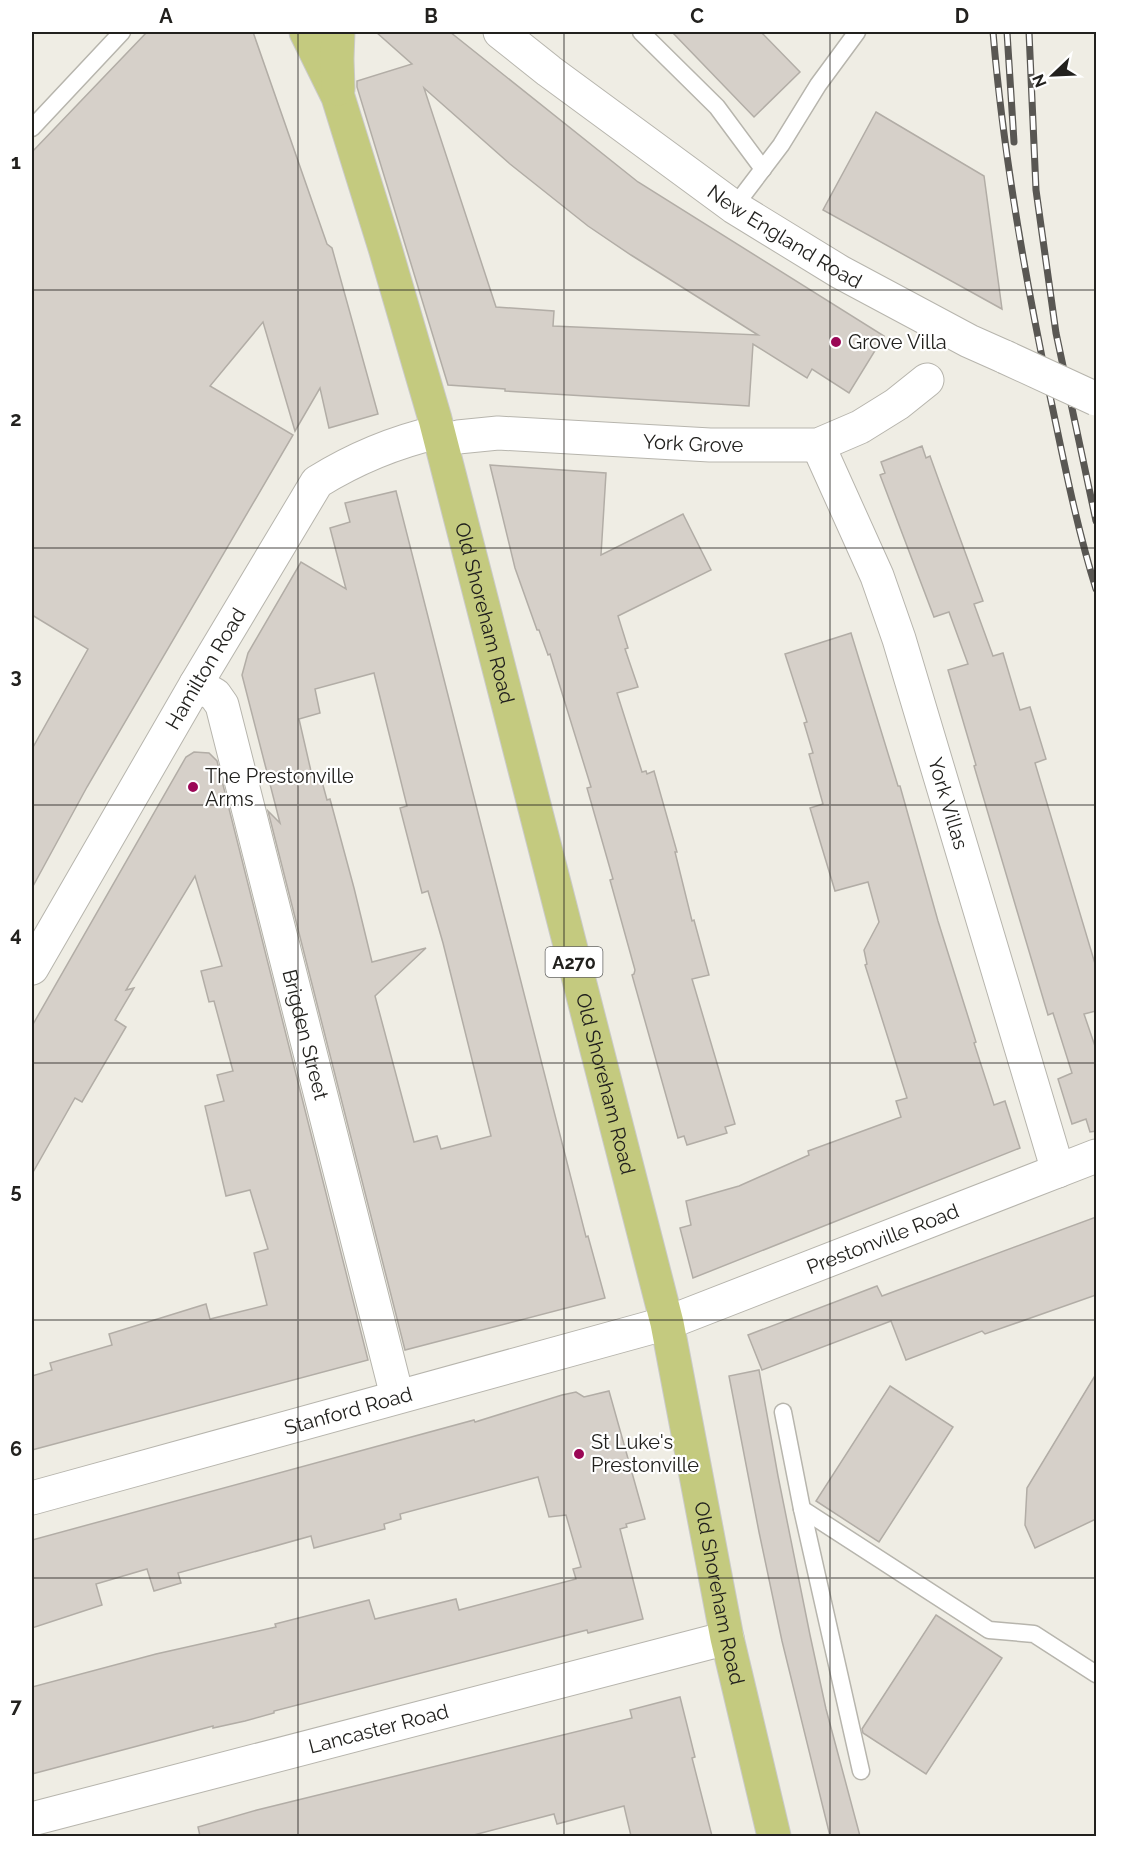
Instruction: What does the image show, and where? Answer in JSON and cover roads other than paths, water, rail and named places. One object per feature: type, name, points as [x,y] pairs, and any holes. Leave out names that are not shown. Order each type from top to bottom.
[{"type":"main road","name":"Old Shoreham Road","points":[[306,32],[338,97],[385,248],[439,436],[667,1323],[727,1638],[774,1836]]},
{"type":"main road","name":"Old Shoreham Road","points":[[338,32],[338,97]]},
{"type":"street","name":"New England Road","points":[[500,32],[549,72],[734,207],[840,273],[969,341],[1096,399]]},
{"type":"street","name":"York Grove","points":[[439,436],[458,437],[498,433],[710,445],[818,445],[860,427],[897,404],[927,380]]},
{"type":"street","name":"Hamilton Road","points":[[32,968],[196,684],[317,482],[363,456],[439,436]]},
{"type":"street","name":"York Villas","points":[[818,445],[877,576],[899,639],[1058,1171]]},
{"type":"street","name":"Brigden Street","points":[[196,684],[215,695],[222,705],[397,1396]]},
{"type":"street","name":"Prestonville Road","points":[[667,1323],[1096,1156]]},
{"type":"street","name":"Stanford Road","points":[[32,1498],[667,1323]]},
{"type":"street","name":"Lancaster Road","points":[[32,1819],[727,1638]]},
{"type":"lane","points":[[32,128],[122,32]]},
{"type":"lane","points":[[641,32],[717,107],[763,169]]},
{"type":"lane","points":[[734,207],[781,145],[818,85],[857,32]]},
{"type":"lane","points":[[783,1412],[802,1509],[861,1771]]},
{"type":"lane","points":[[802,1509],[988,1630],[1034,1634],[1096,1674]]},
{"type":"railway","points":[[993,32],[1015,212],[1031,302],[1070,491],[1096,589]]},
{"type":"railway","points":[[1007,32],[1014,142]]},
{"type":"railway","points":[[1029,32],[1036,190],[1056,333],[1096,521]]},
{"type":"place","name":"Grove Villa","points":[[836,342]]},
{"type":"place","name":"The Prestonville Arms","points":[[193,787]]},
{"type":"place","name":"St Luke's Prestonville","points":[[579,1454]]}]
